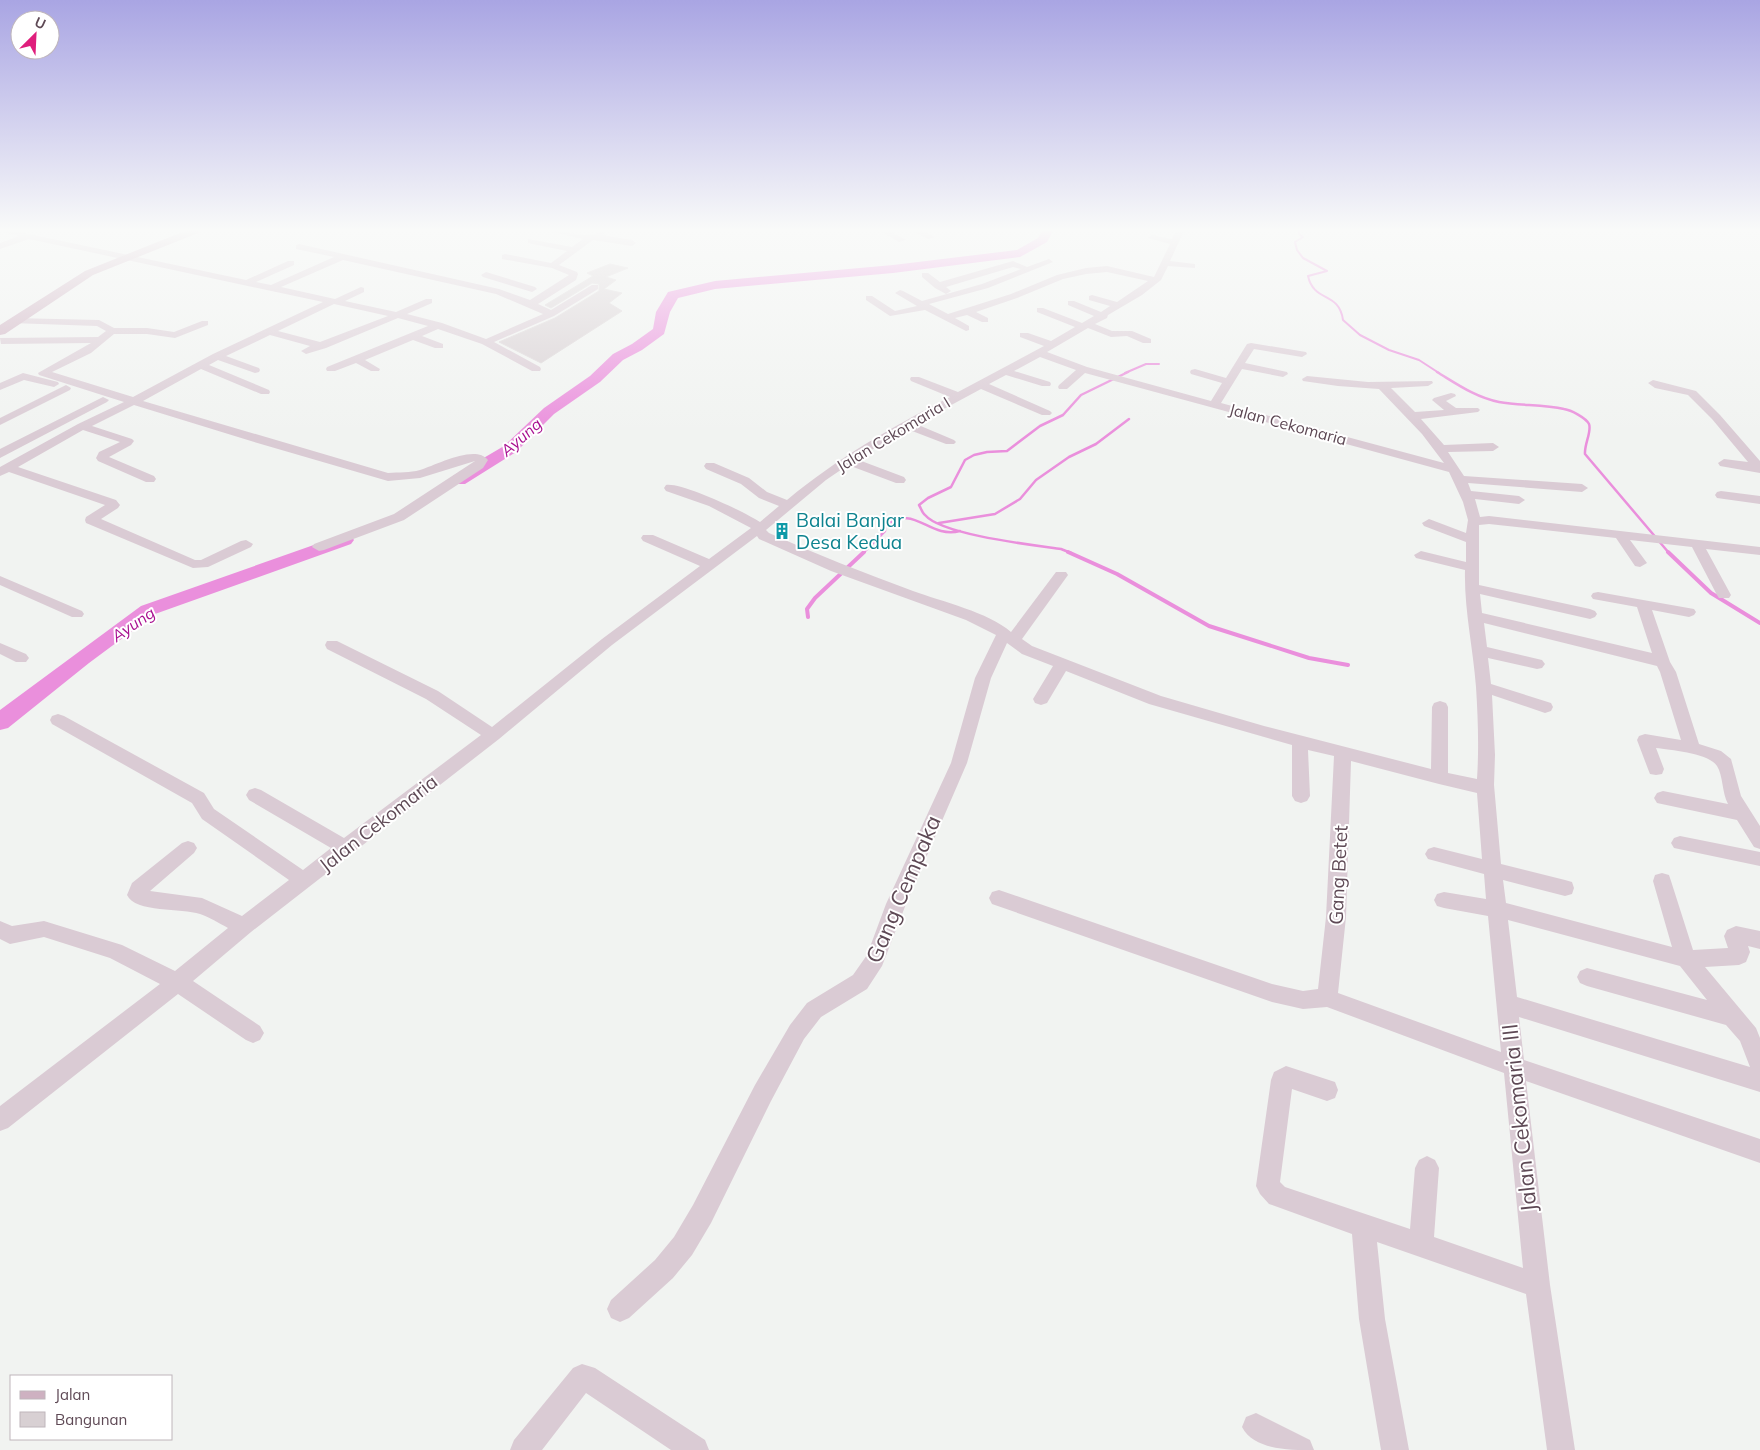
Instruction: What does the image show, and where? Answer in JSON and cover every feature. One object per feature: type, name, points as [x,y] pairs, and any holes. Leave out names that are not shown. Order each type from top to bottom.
[{"type":"main road","points":[[0,338],[14,321],[48,299]]},
{"type":"street","points":[[321,299],[439,325],[486,342],[536,369]]},
{"type":"street","points":[[290,316],[338,299]]},
{"type":"street","points":[[517,299],[567,320]]},
{"type":"street","points":[[531,304],[539,299]]},
{"type":"street","points":[[486,342],[552,314],[576,299]]},
{"type":"street","points":[[869,299],[892,314],[941,299]]},
{"type":"street","points":[[910,299],[966,328]]},
{"type":"street","points":[[946,318],[1003,299]]},
{"type":"street","points":[[1094,299],[1119,306]]},
{"type":"street","name":"Jalan Cekomaria I","points":[[758,530],[816,482],[847,460],[906,424],[1104,316],[1129,299]]},
{"type":"street","points":[[306,351],[398,316],[429,300]]},
{"type":"street","points":[[4,470],[82,426],[200,365],[332,301]]},
{"type":"street","points":[[1071,303],[1104,316]]},
{"type":"street","points":[[989,304],[1006,313]]},
{"type":"street","points":[[1040,310],[1111,334],[1128,333],[1147,340]]},
{"type":"street","points":[[967,311],[985,320]]},
{"type":"street","points":[[14,321],[99,323],[112,331],[147,330],[175,335],[205,323]]},
{"type":"street","points":[[0,338],[29,321]]},
{"type":"street","points":[[331,369],[415,337],[439,325]]},
{"type":"street","points":[[473,337],[495,329]]},
{"type":"street","points":[[112,331],[87,351],[44,373],[129,403],[388,477],[420,474],[471,457],[477,457],[482,460],[478,465],[399,516],[318,547]]},
{"type":"street","points":[[271,332],[322,346]]},
{"type":"street","points":[[1024,335],[1052,345]]},
{"type":"street","points":[[415,337],[439,346]]},
{"type":"street","points":[[0,338],[100,340]]},
{"type":"street","points":[[1214,404],[1251,346],[1302,354]]},
{"type":"street","name":"Jalan Cekomaria","points":[[1039,353],[1124,381],[1214,404],[1456,474],[1582,488]]},
{"type":"street","points":[[218,356],[254,370]]},
{"type":"street","points":[[1267,370],[1270,358]]},
{"type":"street","points":[[358,360],[375,369]]},
{"type":"street","points":[[200,365],[265,392]]},
{"type":"street","points":[[1238,365],[1283,374]]},
{"type":"street","points":[[1063,387],[1083,369]]},
{"type":"street","points":[[1005,371],[1046,384]]},
{"type":"street","points":[[1195,372],[1229,382]]},
{"type":"street","points":[[0,387],[23,376],[103,400],[129,403]]},
{"type":"street","points":[[915,379],[958,396]]},
{"type":"street","points":[[1307,379],[1345,386],[1383,387],[1428,383]]},
{"type":"street","points":[[1653,383],[1659,386],[1692,392],[1759,468]]},
{"type":"street","points":[[979,384],[1046,413]]},
{"type":"street","points":[[1383,387],[1413,416],[1440,449],[1468,494],[1475,521],[1489,520],[1760,552]]},
{"type":"street","points":[[0,422],[66,388]]},
{"type":"street","points":[[1451,396],[1438,400],[1454,412]]},
{"type":"street","points":[[0,454],[103,400]]},
{"type":"street","points":[[1413,416],[1474,410]]},
{"type":"street","points":[[906,424],[950,442]]},
{"type":"street","points":[[82,426],[128,441],[103,455],[102,458],[150,479]]},
{"type":"street","points":[[1440,449],[1493,446]]},
{"type":"street","points":[[847,460],[900,480]]},
{"type":"street","points":[[1724,463],[1759,468]]},
{"type":"street","points":[[710,466],[745,481],[763,495],[788,505]]},
{"type":"street","points":[[4,470],[97,496],[114,504],[85,517],[198,564],[246,544]]},
{"type":"street","points":[[670,488],[713,502],[748,520],[764,536],[840,570],[971,617],[996,628],[1027,650],[1155,700],[1439,778],[1465,784],[1485,785]]},
{"type":"street","points":[[1468,494],[1519,500]]},
{"type":"street","points":[[1721,495],[1760,500]]},
{"type":"street","name":"Jalan Cekomaria III","points":[[1475,521],[1471,567],[1474,616],[1484,687],[1487,755],[1485,785],[1489,819],[1491,869],[1498,909],[1506,1003],[1537,1285],[1561,1450]]},
{"type":"street","points":[[1429,523],[1473,540]]},
{"type":"street","name":"Jalan Cekomaria","points":[[0,1120],[178,982],[244,926],[493,734],[607,642],[758,530]]},
{"type":"street","points":[[1620,535],[1640,563]]},
{"type":"street","points":[[648,538],[710,565]]},
{"type":"street","points":[[1697,544],[1724,595]]},
{"type":"street","points":[[1421,556],[1471,567]]},
{"type":"street","name":"Gang Cempaka","points":[[620,1310],[664,1269],[683,1246],[702,1214],[763,1093],[797,1032],[814,1010],[860,982],[875,960],[896,904],[959,763],[983,678],[1008,637],[1060,575]]},
{"type":"street","points":[[0,580],[76,614]]},
{"type":"street","points":[[1472,588],[1590,614]]},
{"type":"street","points":[[1598,596],[1689,612]]},
{"type":"street","points":[[1644,604],[1692,748]]},
{"type":"street","points":[[1474,616],[1662,662]]},
{"type":"street","points":[[332,645],[432,695],[493,734]]},
{"type":"street","points":[[0,648],[20,658]]},
{"type":"street","points":[[1480,651],[1537,664]]},
{"type":"street","points":[[1041,698],[1062,664]]},
{"type":"street","points":[[1484,687],[1545,707]]},
{"type":"street","points":[[1439,778],[1440,707]]},
{"type":"street","points":[[58,720],[198,798],[208,814],[304,881]]},
{"type":"street","points":[[1300,740],[1301,796]]},
{"type":"street","points":[[1656,769],[1645,740],[1692,748],[1715,756],[1725,763],[1733,797],[1751,820],[1760,842]]},
{"type":"street","name":"Gang Betet","points":[[1326,998],[1336,917],[1343,752]]},
{"type":"street","points":[[255,794],[344,848]]},
{"type":"street","points":[[1664,798],[1751,820]]},
{"type":"street","points":[[1680,843],[1760,859]]},
{"type":"street","points":[[188,848],[139,889],[136,895],[202,906],[244,926]]},
{"type":"street","points":[[1434,854],[1565,888]]},
{"type":"street","points":[[1662,881],[1686,959],[1748,1035],[1760,1066]]},
{"type":"street","points":[[999,898],[1272,993],[1304,1000],[1326,998],[1514,1067],[1760,1151]]},
{"type":"street","points":[[1444,900],[1498,909],[1686,959],[1739,956],[1740,952],[1734,936],[1736,935],[1760,940]]},
{"type":"street","points":[[0,929],[10,935],[44,929],[115,951],[178,982],[253,1033]]},
{"type":"street","points":[[1587,977],[1733,1017]]},
{"type":"street","points":[[1506,1003],[1760,1081]]},
{"type":"street","points":[[1327,1090],[1286,1077],[1282,1080],[1268,1186],[1277,1196],[1537,1285]]},
{"type":"street","points":[[1421,1246],[1427,1168]]},
{"type":"street","points":[[1363,1226],[1372,1319],[1395,1450]]},
{"type":"street","points":[[524,1450],[582,1377],[586,1377],[694,1450]]},
{"type":"street","points":[[1256,1427],[1300,1450]]},
{"type":"building","points":[[555,299],[566,299],[551,308],[545,305]]},
{"type":"building","points":[[587,299],[615,299],[609,303],[622,311],[541,363],[499,342],[555,318]]},
{"type":"waterway","name":"Ayung","points":[[459,480],[510,449],[549,411],[595,379],[618,357],[637,347],[659,331],[663,312],[671,299]]},
{"type":"waterway","points":[[1330,299],[1341,311],[1343,320],[1360,335],[1389,350],[1419,360],[1439,373]]},
{"type":"waterway","points":[[1125,373],[1146,364],[1159,364]]},
{"type":"waterway","points":[[1071,553],[1061,549],[1010,542],[949,528],[925,515],[919,505],[928,498],[951,487],[965,460],[974,455],[987,452],[1007,451],[1040,426],[1063,415],[1081,395],[1128,372]]},
{"type":"waterway","points":[[1437,372],[1466,390],[1490,400],[1564,409],[1585,419],[1590,427],[1585,454],[1669,553]]},
{"type":"waterway","points":[[939,523],[995,514],[1020,499],[1036,480],[1069,457],[1096,444],[1129,419]]},
{"type":"waterway","points":[[864,552],[885,531],[885,526],[905,518],[939,530],[949,532],[960,531]]},
{"type":"waterway","name":"Ayung","points":[[0,722],[82,658],[148,610],[345,540]]},
{"type":"waterway","points":[[808,617],[807,609],[815,598],[864,552]]},
{"type":"waterway","points":[[1068,552],[1117,574],[1209,626],[1309,658],[1348,665]]},
{"type":"waterway","points":[[1669,553],[1711,593],[1760,623]]},
{"type":"place","name":"Balai Banjar Desa Kedua","points":[[782,531]]}]
